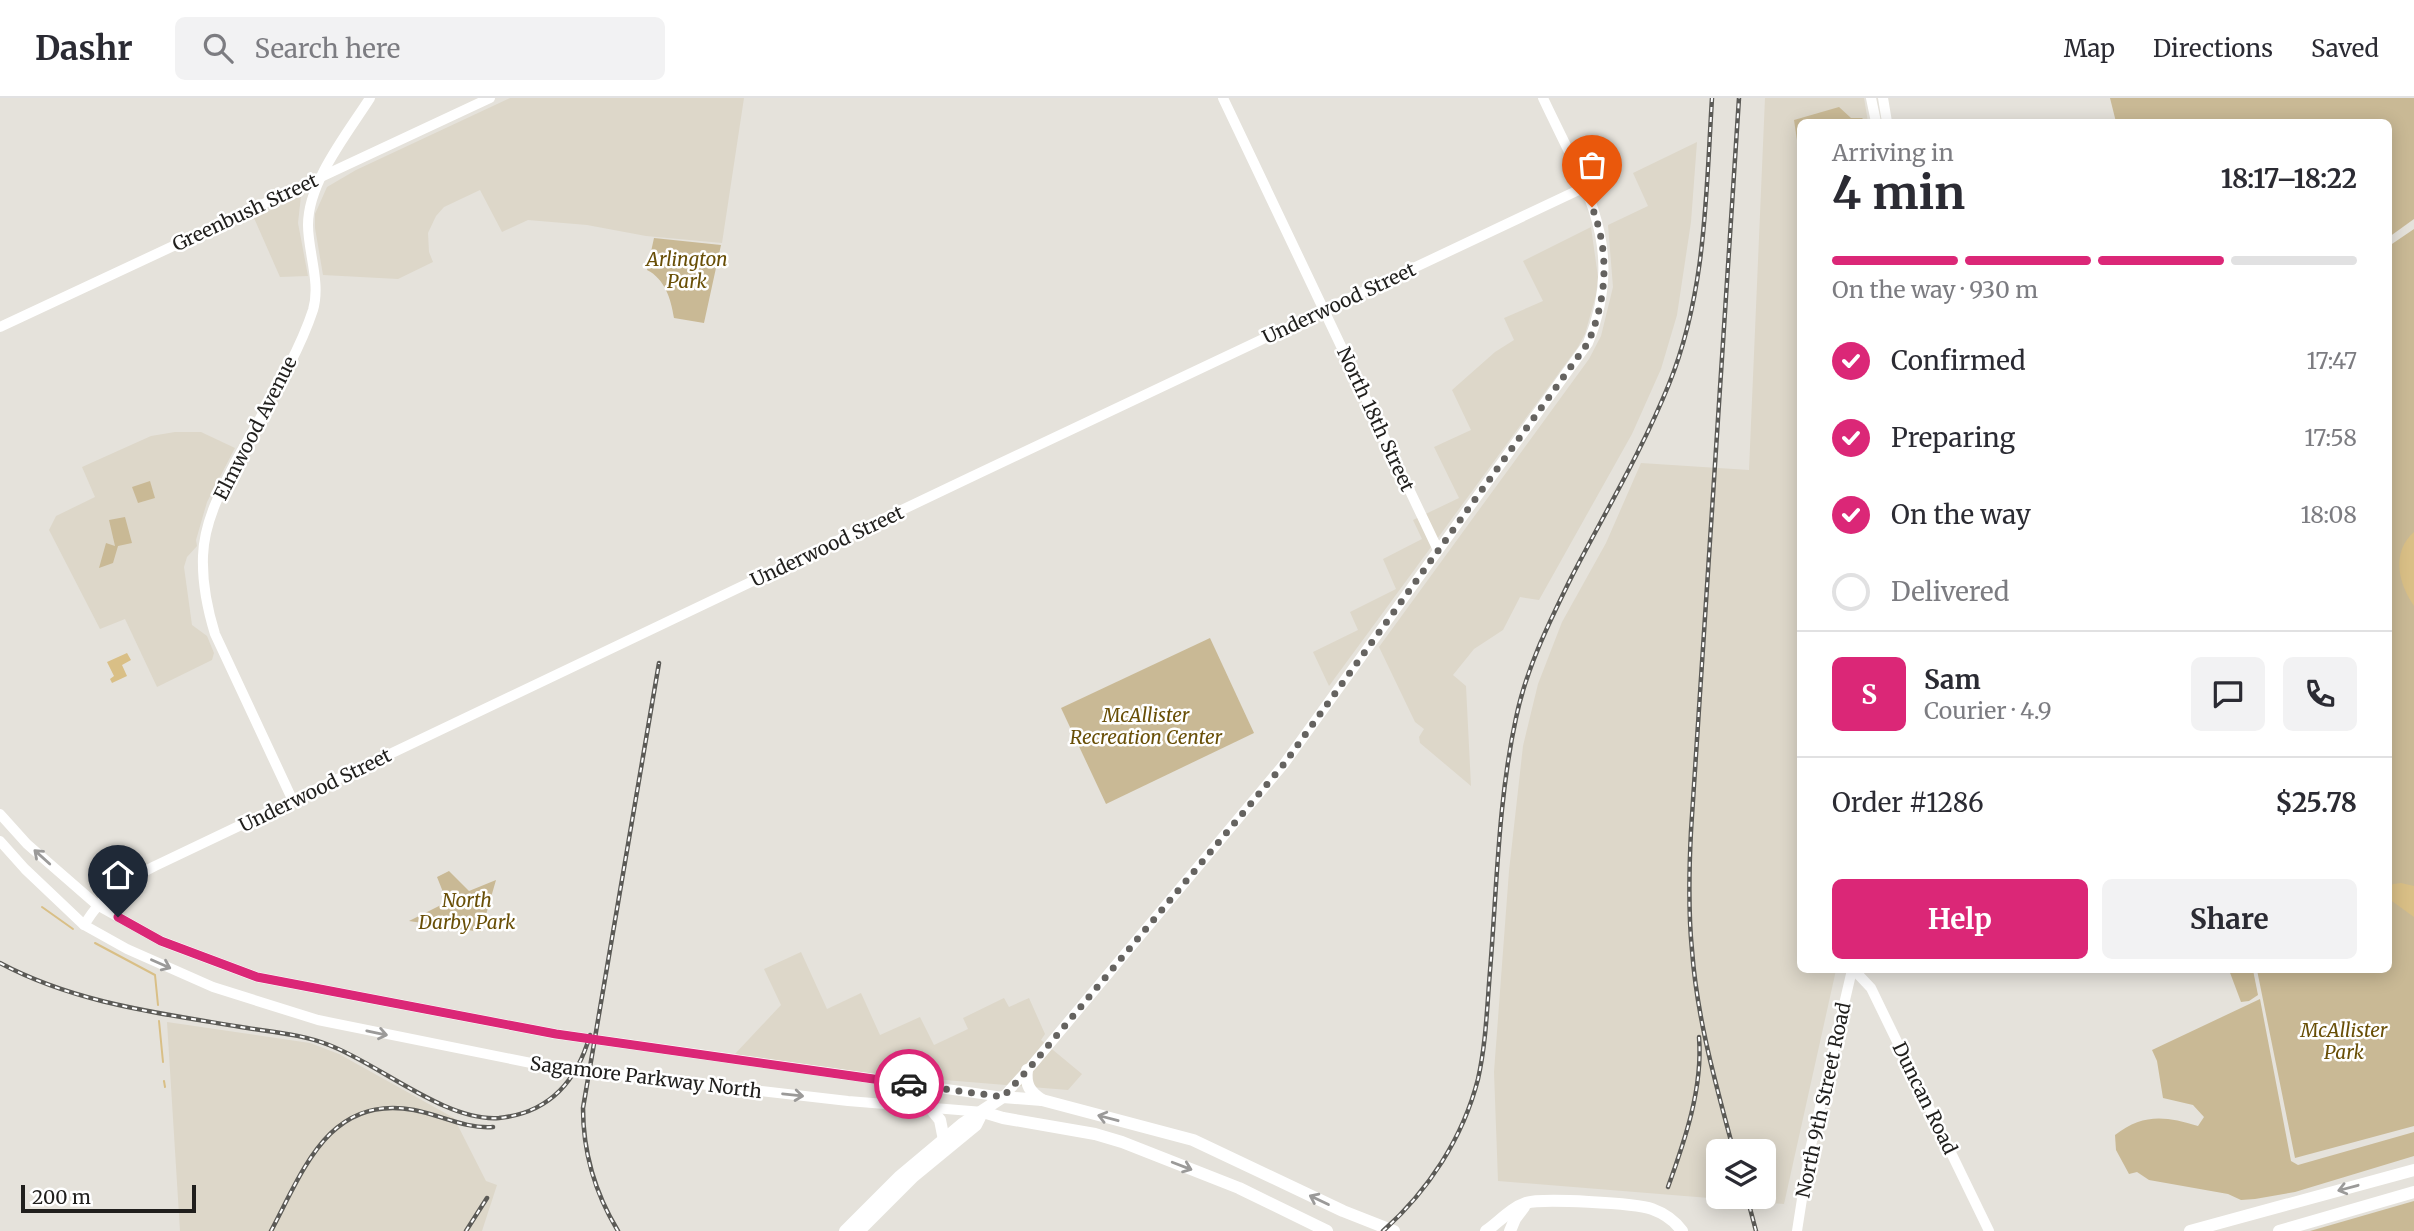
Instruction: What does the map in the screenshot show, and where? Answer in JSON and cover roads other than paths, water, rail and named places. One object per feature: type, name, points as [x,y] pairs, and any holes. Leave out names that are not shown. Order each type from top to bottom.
[{"type":"highway","points":[[1027,1070],[1028,1087],[1042,1100]]},
{"type":"highway","points":[[845,1231],[900,1176],[962,1124],[1003,1097]]},
{"type":"highway","name":"Sagamore Parkway North","points":[[1003,1097],[1042,1100],[1193,1140],[1343,1211],[1394,1231]]},
{"type":"highway","points":[[931,1109],[940,1121],[944,1140]]},
{"type":"highway","points":[[859,1231],[914,1176],[976,1125],[983,1112]]},
{"type":"highway","name":"Sagamore Parkway North","points":[[983,1112],[1095,1134],[1122,1142],[1239,1188],[1327,1231]]},
{"type":"highway","points":[[2190,1231],[2414,1170]]},
{"type":"highway","points":[[2279,1231],[2414,1192]]},
{"type":"highway","points":[[1510,1231],[1515,1219],[1529,1202]]},
{"type":"highway","points":[[1486,1231],[1515,1208],[1529,1202],[1611,1202],[1651,1208],[1670,1219],[1682,1231]]},
{"type":"main road","name":"Sagamore Parkway North","points":[[0,814],[27,844],[97,905],[161,941],[257,977],[556,1034],[1003,1097]]},
{"type":"main road","name":"Sagamore Parkway North","points":[[0,841],[25,869],[85,925],[127,949],[213,987],[278,1009],[386,1035],[551,1067],[931,1109],[983,1112]]},
{"type":"street","name":"Elmwood Avenue","points":[[293,801],[215,634],[206,606],[203,555],[217,498],[303,335],[314,306],[313,268],[307,226],[310,203],[321,176],[370,98]]},
{"type":"street","name":"Greenbush Street","points":[[0,327],[490,98]]},
{"type":"street","name":"North 18th Street","points":[[1223,98],[1438,550]]},
{"type":"street","points":[[1003,1097],[1284,764],[1588,343],[1599,317],[1604,294],[1605,266],[1600,226],[1585,187],[1543,98]]},
{"type":"street","points":[[1871,98],[1875,119]]},
{"type":"street","points":[[1883,98],[1886,119]]},
{"type":"street","name":"Underwood Street","points":[[85,925],[97,905],[119,884],[1585,187]]},
{"type":"street","name":"North 9th Street Road","points":[[1797,1231],[1809,1154],[1852,973]]},
{"type":"street","name":"Duncan Road","points":[[1856,973],[1871,988],[1989,1231]]},
{"type":"waterway","points":[[42,907],[73,929]]},
{"type":"waterway","points":[[95,943],[155,975],[158,1005]]},
{"type":"waterway","points":[[159,1021],[163,1062]]},
{"type":"waterway","points":[[164,1081],[165,1087]]},
{"type":"railway","points":[[1383,1231],[1415,1199],[1442,1162],[1463,1122],[1478,1079],[1486,1025],[1505,781],[1520,700],[1547,629],[1647,434],[1681,350],[1702,243],[1712,98]]},
{"type":"railway","points":[[1731,1139],[1698,1001],[1689,890],[1739,98]]},
{"type":"railway","points":[[618,1231],[592,1172],[585,1141],[583,1108],[659,663]]},
{"type":"railway","points":[[0,963],[58,988],[118,1005],[319,1041],[435,1102],[479,1117],[517,1115],[546,1102],[569,1080],[590,1035]]},
{"type":"railway","points":[[1668,1187],[1695,1094],[1700,1056],[1699,1037]]},
{"type":"railway","points":[[271,1231],[308,1162],[323,1142],[340,1125],[360,1114],[385,1108],[414,1110],[463,1124],[493,1127]]},
{"type":"railway","points":[[466,1231],[487,1198]]},
{"type":"railway","points":[[1750,1209],[1756,1231]]},
{"type":"park label","name":"Arlington Park","points":[[687,270]]},
{"type":"park label","name":"McAllister Recreation Center","points":[[1146,726]]},
{"type":"park label","name":"North Darby Park","points":[[467,911]]},
{"type":"park label","name":"McAllister Park","points":[[2344,1041]]}]
